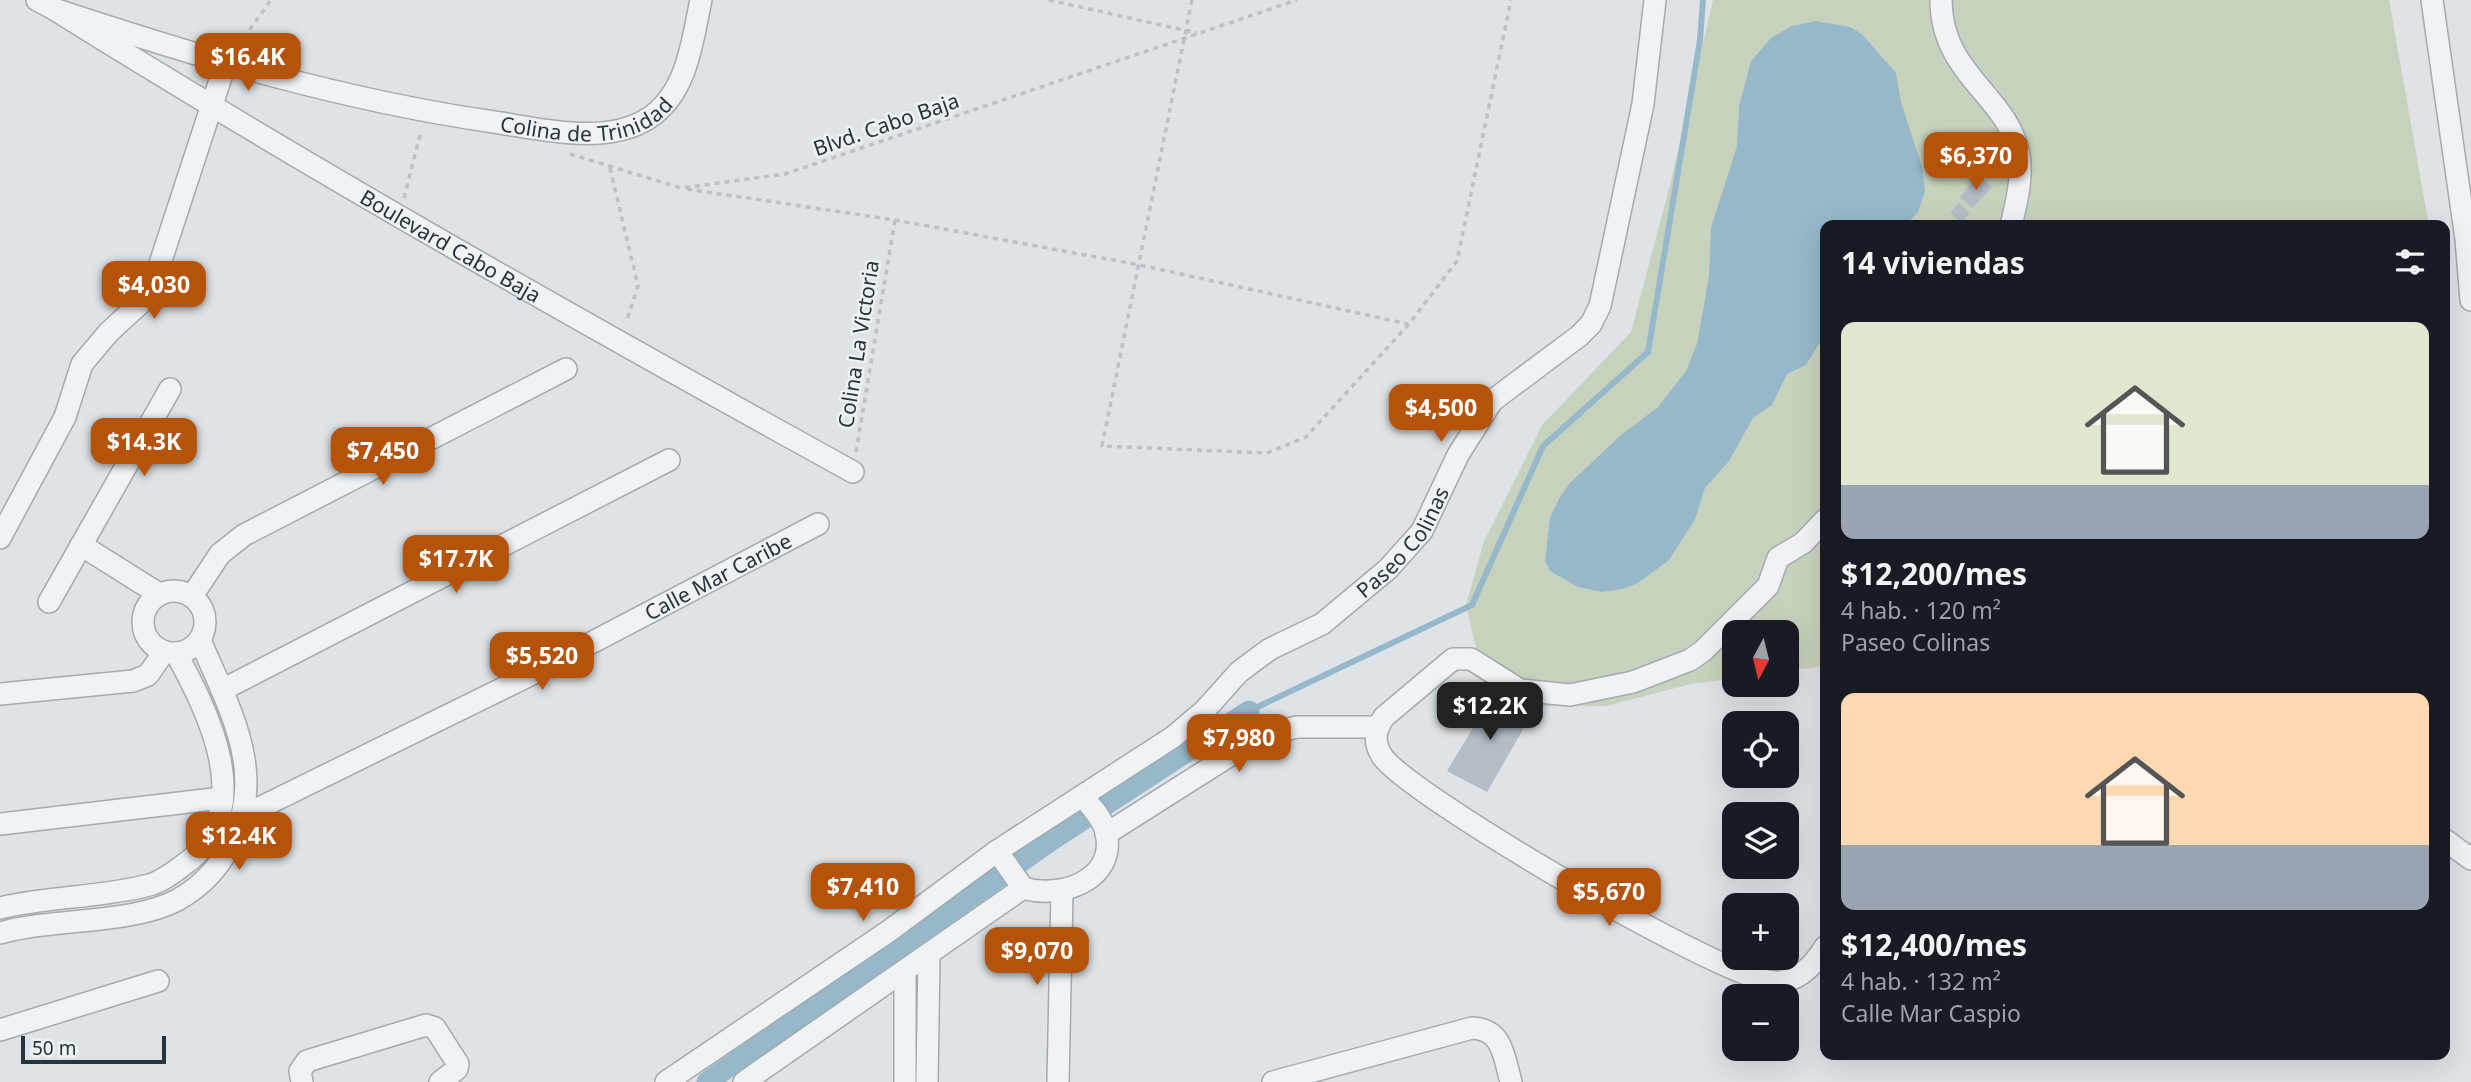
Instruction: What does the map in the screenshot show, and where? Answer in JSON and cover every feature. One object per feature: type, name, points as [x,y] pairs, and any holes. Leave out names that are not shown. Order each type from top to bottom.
[{"type":"street","name":"Colina de Trinidad","points":[[480,120],[575,133],[634,126],[649,118],[674,93],[686,68],[701,0]]},
{"type":"street","name":"Paseo Colinas","points":[[1094,814],[1173,737],[1204,711],[1239,672],[1283,641],[1322,624],[1388,569],[1422,531],[1458,455],[1492,401],[1591,324],[1600,306],[1611,262],[1643,104],[1655,0]]},
{"type":"street","points":[[1941,0],[1942,24],[1952,52],[2016,141],[2020,172],[2012,220]]},
{"type":"street","points":[[2432,0],[2469,239],[2471,300]]},
{"type":"street","name":"Boulevard Cabo Baja","points":[[45,4],[225,65],[426,111],[480,120]]},
{"type":"street","name":"Boulevard Cabo Baja","points":[[45,4],[212,108],[400,217],[726,404],[853,472]]},
{"type":"street","points":[[0,538],[65,417],[82,364],[109,332],[145,299],[152,288],[225,65]]},
{"type":"street","points":[[192,596],[220,554],[244,535],[566,369]]},
{"type":"street","points":[[49,602],[170,389]]},
{"type":"street","points":[[222,690],[669,460]]},
{"type":"street","name":"Calle Mar Caribe","points":[[243,816],[530,675],[818,524]]},
{"type":"street","points":[[1820,525],[1803,543],[1779,558],[1768,586],[1709,646],[1690,660],[1633,682],[1570,695],[1520,690],[1471,659],[1452,659],[1384,717],[1377,727],[1377,747],[1383,757],[1442,805],[1648,926],[1724,965],[1762,981],[1790,981],[1815,962],[1820,954]]},
{"type":"street","points":[[82,545],[159,594]]},
{"type":"street","points":[[0,694],[133,681],[148,675],[170,653],[190,649],[200,640],[205,629],[205,616],[192,596],[170,591],[159,594],[148,604],[142,617],[144,632],[152,644],[170,653],[210,725],[221,757],[222,798],[215,827],[200,849],[180,867],[152,884],[3,907],[6,932],[137,914],[181,898],[212,873],[222,860],[243,816],[247,786],[245,761],[233,716],[200,640]]},
{"type":"street","points":[[666,1082],[889,931],[1010,871],[1094,814],[1262,735],[1297,727],[1377,727]]},
{"type":"street","points":[[0,824],[222,798]]},
{"type":"street","points":[[1010,871],[1038,893],[1073,889],[1097,870],[1105,850],[1094,814]]},
{"type":"street","points":[[2450,844],[2471,859]]},
{"type":"street","points":[[744,1082],[770,1074],[928,956],[1010,871]]},
{"type":"street","points":[[1058,1082],[1062,892]]},
{"type":"street","points":[[927,1082],[928,956]]},
{"type":"street","points":[[905,1082],[906,971]]},
{"type":"street","points":[[0,1030],[158,981]]},
{"type":"street","points":[[302,1082],[300,1071],[307,1061],[426,1025],[437,1031],[458,1063],[457,1069],[440,1082]]},
{"type":"street","points":[[1273,1082],[1472,1028],[1486,1030],[1497,1038],[1511,1082]]},
{"type":"path","points":[[225,65],[271,0]]},
{"type":"path","points":[[1049,0],[1200,34]]},
{"type":"path","points":[[1192,0],[1102,446],[1267,453],[1306,438],[1409,324],[1457,261],[1511,0]]},
{"type":"path","name":"Blvd. Cabo Baja","points":[[558,149],[610,169],[681,188],[785,174],[1297,0]]},
{"type":"path","points":[[400,217],[426,111]]},
{"type":"path","points":[[610,169],[638,286],[620,342]]},
{"type":"path","points":[[681,188],[895,220],[1140,265],[1409,324]]},
{"type":"path","name":"Colina La Victoria","points":[[853,472],[895,220]]},
{"type":"green space","points":[[1713,0],[2389,0],[2428,220],[1820,220],[1820,667],[1799,669],[1799,620],[1722,620],[1722,680],[1691,684],[1606,706],[1532,706],[1488,679],[1477,652],[1466,605],[1484,541],[1542,425],[1631,332],[1671,181]]},
{"type":"water","points":[[1816,21],[1850,27],[1862,34],[1896,73],[1901,102],[1922,167],[1925,191],[1918,212],[1910,220],[1820,220],[1820,342],[1806,365],[1787,374],[1772,405],[1753,418],[1729,461],[1705,488],[1695,519],[1669,560],[1638,583],[1623,589],[1602,592],[1578,587],[1550,571],[1545,561],[1550,517],[1570,483],[1620,436],[1658,407],[1686,371],[1697,344],[1709,276],[1711,228],[1737,146],[1739,106],[1751,61],[1772,37],[1792,26]]},
{"type":"building","points":[[1978,175],[1992,187],[1972,208],[1960,197]]},
{"type":"building","points":[[1959,203],[1970,213],[1964,220],[1958,220],[1950,213]]},
{"type":"building","points":[[1496,690],[1533,712],[1487,792],[1447,771]]},
{"type":"waterway","points":[[1249,711],[1472,605],[1543,446],[1648,352],[1700,40],[1703,0]]},
{"type":"waterway","points":[[707,1082],[1052,840],[1249,711]]},
{"type":"waterway","points":[[915,965],[916,1082]]}]
